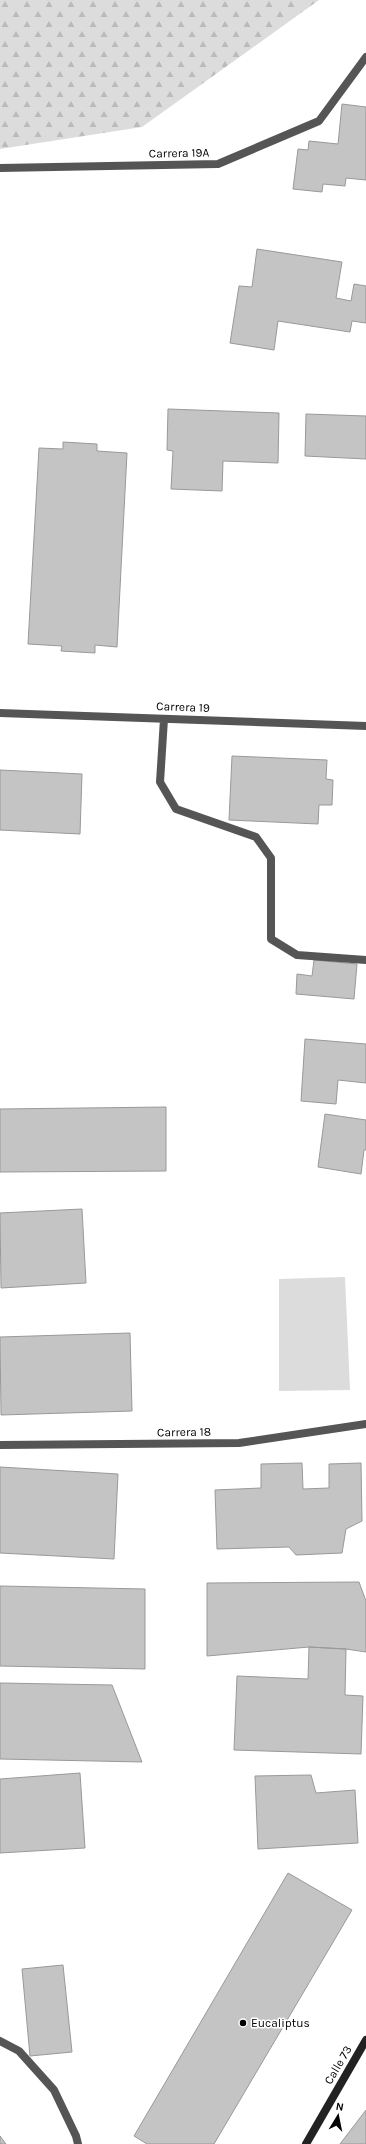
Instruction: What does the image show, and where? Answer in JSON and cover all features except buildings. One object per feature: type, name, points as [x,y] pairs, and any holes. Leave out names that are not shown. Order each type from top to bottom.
[{"type":"street","name":"Carrera 19A","points":[[0,168],[218,164],[319,121],[366,57]]},
{"type":"street","name":"Carrera 19","points":[[0,713],[366,726]]},
{"type":"street","points":[[164,719],[160,782],[176,809],[256,837],[271,858],[271,939],[297,956],[366,960]]},
{"type":"street","name":"Carrera 18","points":[[0,1445],[239,1443],[366,1424]]},
{"type":"street","name":"Calle 73","points":[[306,2144],[366,2040]]},
{"type":"street","points":[[0,2041],[19,2051],[54,2090],[78,2144]]},
{"type":"green space","points":[[0,0],[319,0],[142,127],[0,149]]},
{"type":"green space","points":[[345,1277],[350,1390],[279,1391],[279,1279]]},
{"type":"place","name":"Eucaliptus","points":[[243,2023]]}]
